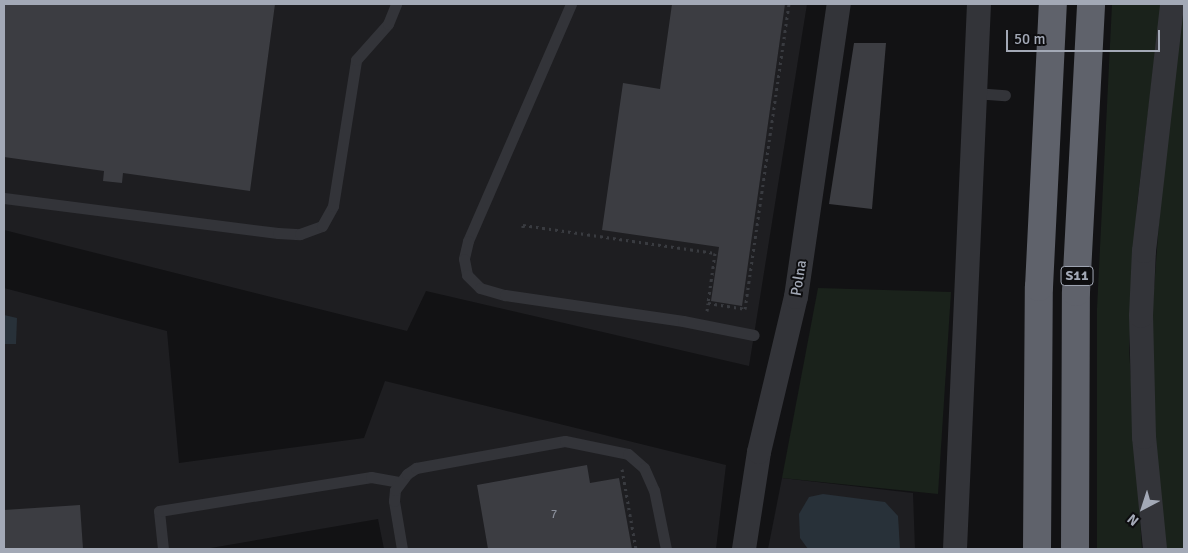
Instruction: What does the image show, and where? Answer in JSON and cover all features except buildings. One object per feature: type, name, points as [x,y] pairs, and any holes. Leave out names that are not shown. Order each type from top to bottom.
[{"type":"highway","name":"S11","points":[[1038,549],[1039,287],[1054,4]]},
{"type":"highway","name":"S11","points":[[1075,549],[1076,283],[1091,4]]},
{"type":"street","name":"Polna","points":[[744,549],[759,452],[796,297],[839,4]]},
{"type":"street","points":[[955,549],[979,4]]},
{"type":"street","points":[[1155,549],[1144,437],[1140,316],[1144,251],[1172,4]]},
{"type":"lane","points":[[4,198],[278,233],[300,234],[322,226],[333,206],[356,60],[388,24],[396,4]]},
{"type":"lane","points":[[570,4],[468,241],[464,259],[467,274],[480,288],[505,295],[704,325],[754,335]]},
{"type":"lane","points":[[974,93],[1005,95]]},
{"type":"lane","points":[[402,549],[394,502],[399,482],[416,468],[554,442],[575,442],[628,454],[644,468],[654,490],[666,549]]},
{"type":"lane","points":[[163,549],[159,511],[371,477],[399,482]]},
{"type":"path","points":[[708,303],[745,309],[789,4]]},
{"type":"path","points":[[523,228],[523,225],[715,253],[704,325]]},
{"type":"path","points":[[616,464],[621,467],[636,549]]},
{"type":"shaded area","points":[[4,4],[807,4],[749,366],[426,291],[407,331],[4,230]]},
{"type":"shaded area","points":[[1112,4],[1161,4],[1137,205],[1129,349],[1142,549],[1097,549],[1097,309]]},
{"type":"shaded area","points":[[1182,4],[1184,4],[1184,549],[1165,549],[1152,408],[1151,328],[1161,196]]},
{"type":"shaded area","points":[[4,288],[167,331],[179,463],[364,438],[385,381],[726,465],[716,549],[384,549],[378,519],[205,549],[4,549]]},
{"type":"shaded area","points":[[818,288],[951,292],[938,494],[782,478]]},
{"type":"shaded area","points":[[4,315],[17,318],[16,344],[4,344]]},
{"type":"shaded area","points":[[782,478],[913,493],[915,549],[768,549]]},
{"type":"shaded area","points":[[823,494],[885,502],[898,516],[900,549],[808,549],[800,538],[799,514],[809,497]]}]
